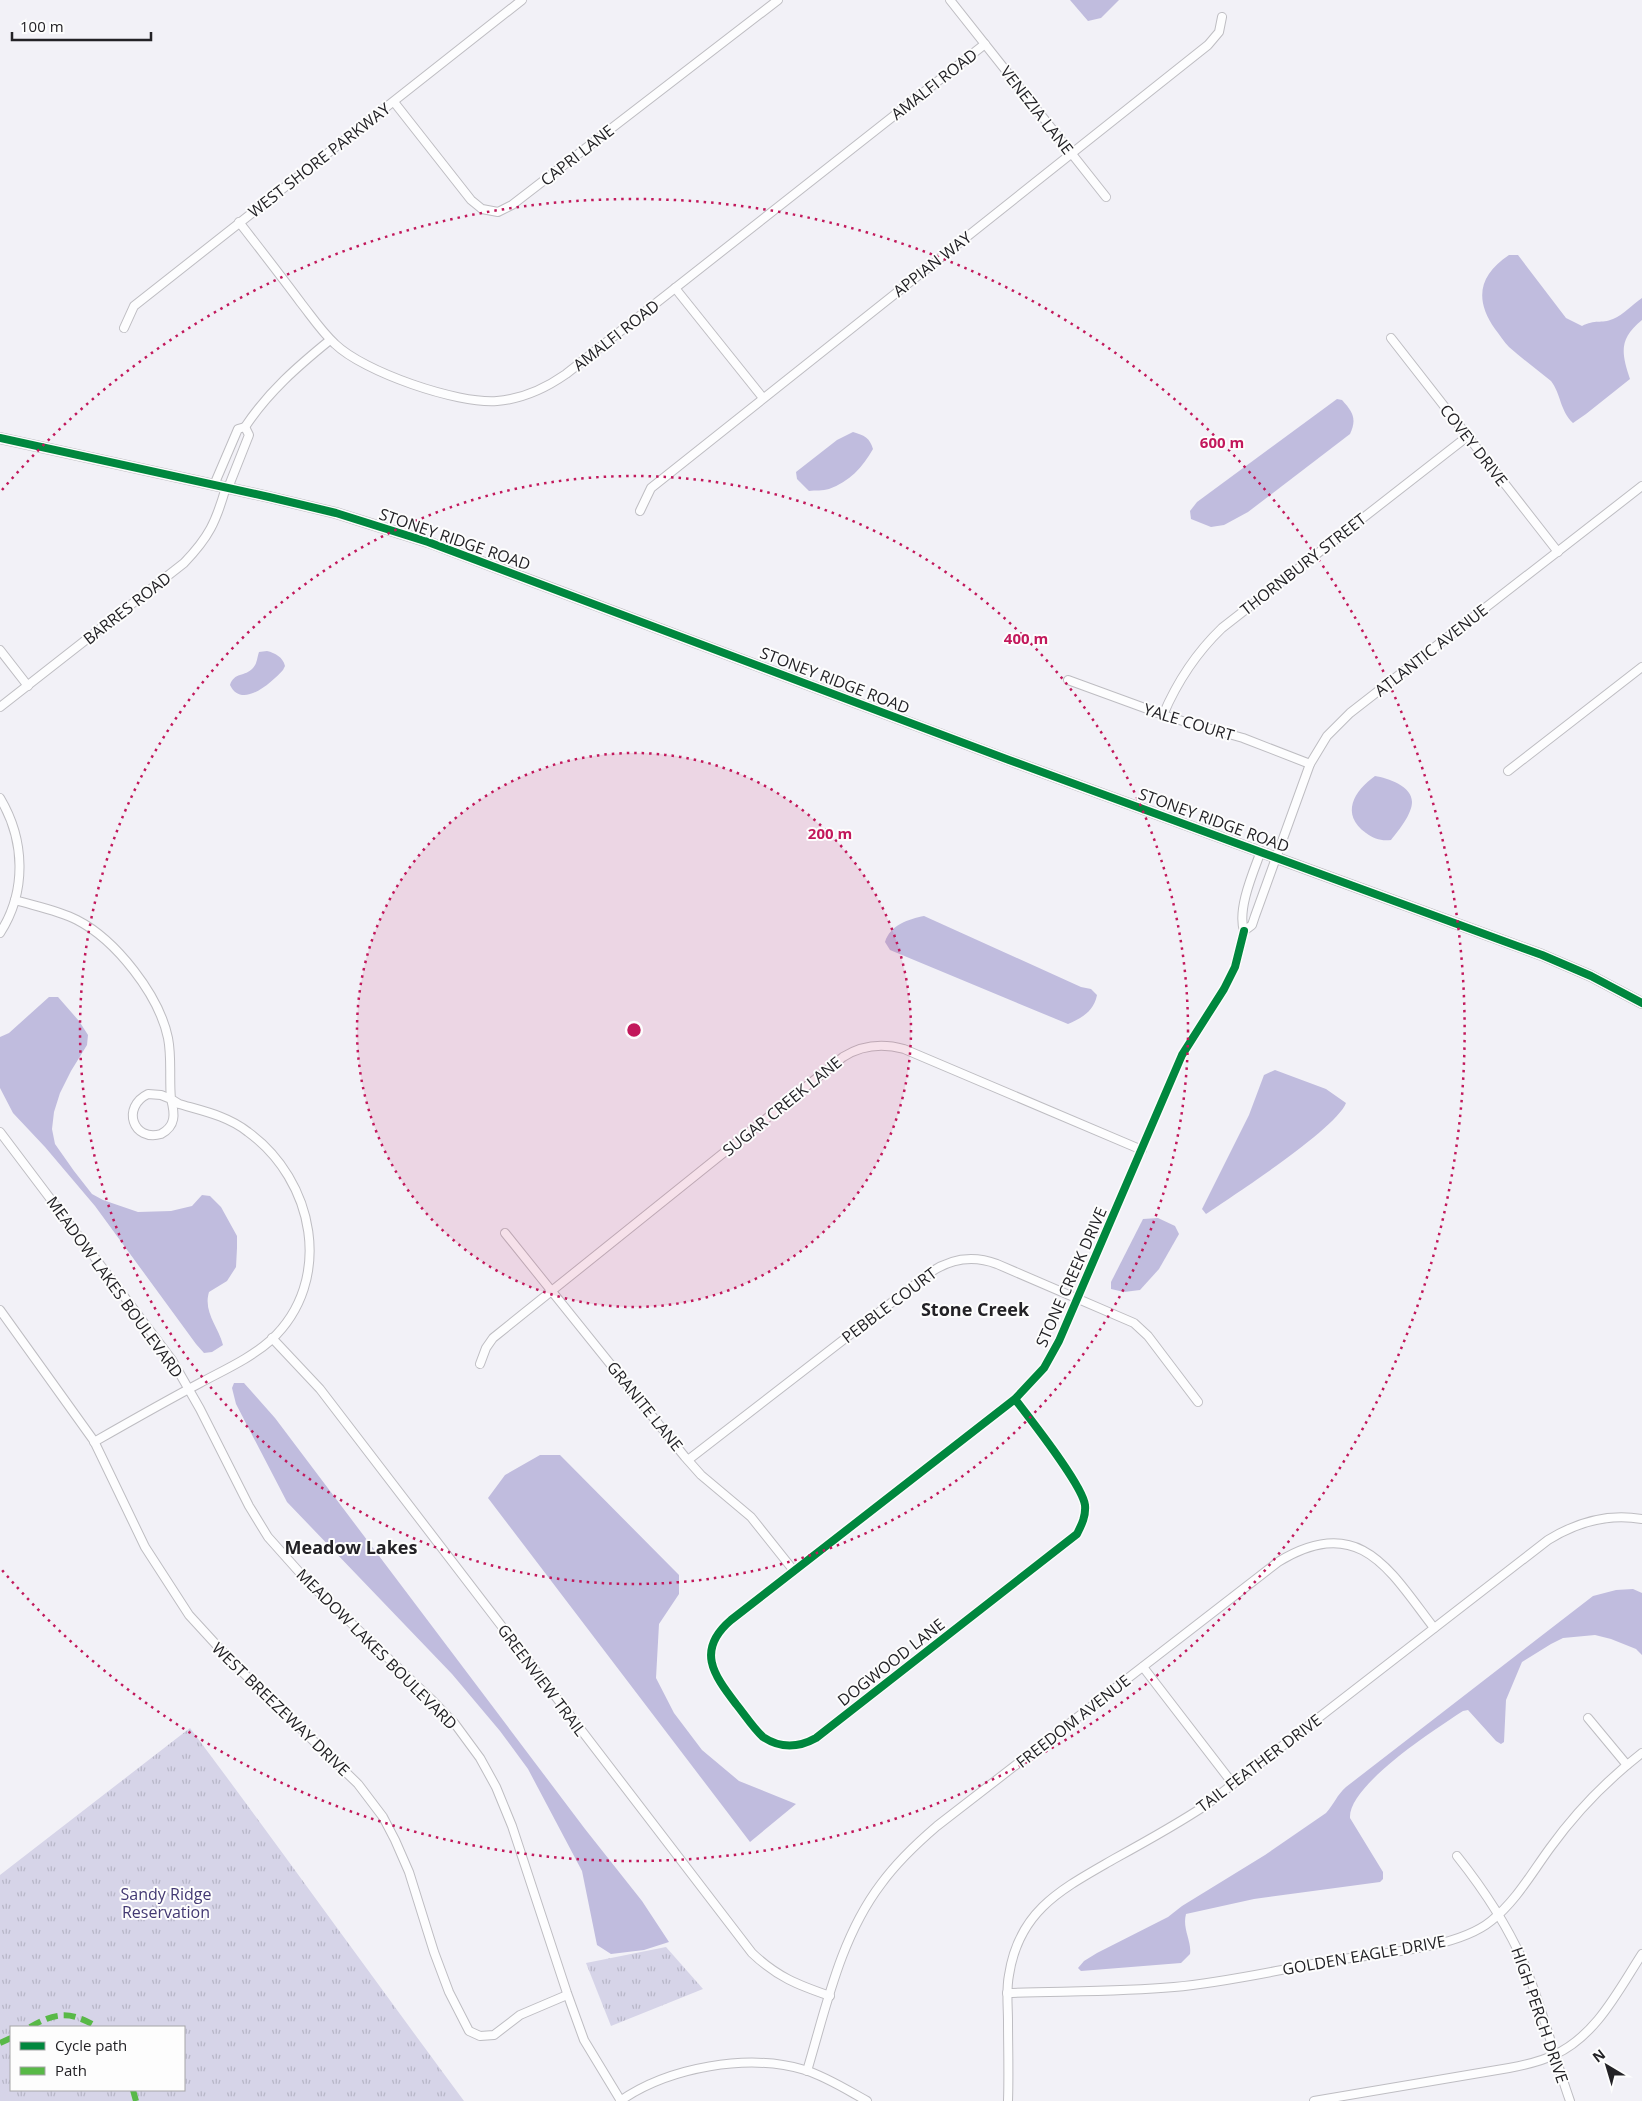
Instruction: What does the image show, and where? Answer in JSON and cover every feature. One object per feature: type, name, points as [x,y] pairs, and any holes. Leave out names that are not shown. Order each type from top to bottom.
[{"type":"street","name":"WEST SHORE PARKWAY","points":[[124,328],[134,306],[522,0]]},
{"type":"street","name":"CAPRI LANE","points":[[394,102],[471,200],[482,209],[498,212],[512,205],[778,0]]},
{"type":"street","name":"VENEZIA LANE","points":[[950,0],[1106,197]]},
{"type":"street","name":"APPIAN WAY","points":[[640,511],[651,488],[1208,45],[1219,32],[1222,17]]},
{"type":"street","name":"AMALFI ROAD","points":[[239,222],[330,340],[356,360],[386,374],[462,398],[497,401],[526,394],[557,381],[985,44]]},
{"type":"street","points":[[675,288],[763,398]]},
{"type":"street","name":"COVEY DRIVE","points":[[1391,338],[1558,552]]},
{"type":"street","points":[[214,485],[238,429],[244,427],[260,405],[281,383],[330,340]]},
{"type":"street","name":"BARRES ROAD","points":[[0,707],[184,563],[208,536],[249,434],[244,427]]},
{"type":"street","name":"THORNBURY STREET","points":[[1163,715],[1175,688],[1188,666],[1222,628],[1468,436]]},
{"type":"street","name":"STONEY RIDGE ROAD","points":[[0,438],[336,513],[428,542],[1572,967],[1642,1003]]},
{"type":"street","name":"ATLANTIC AVENUE","points":[[1276,857],[1310,764],[1323,741],[1340,722],[1642,486]]},
{"type":"street","points":[[0,650],[28,686]]},
{"type":"street","points":[[1508,771],[1642,667]]},
{"type":"street","name":"YALE COURT","points":[[1068,680],[1163,715],[1243,738],[1310,764]]},
{"type":"street","points":[[0,798],[10,817],[19,847],[19,882],[15,900],[0,933]]},
{"type":"street","name":"STONE CREEK DRIVE","points":[[794,1571],[1015,1400],[1029,1386],[1051,1357],[1078,1300],[1182,1055],[1224,989],[1235,967],[1244,931],[1242,918],[1261,851]]},
{"type":"street","name":"STONE CREEK DRIVE","points":[[1244,931],[1252,925],[1276,857]]},
{"type":"street","points":[[15,900],[75,919],[99,934],[117,951],[147,990],[163,1022],[169,1048],[171,1100],[174,1118],[166,1131],[151,1136],[140,1131],[133,1120],[132,1113],[137,1101],[148,1094],[155,1094],[171,1100],[179,1104],[220,1116],[250,1133],[269,1151],[284,1170],[301,1200],[310,1240],[307,1273],[295,1307],[272,1338],[247,1357],[94,1442]]},
{"type":"street","name":"SUGAR CREEK LANE","points":[[480,1364],[486,1348],[493,1338],[843,1057],[864,1047],[886,1045],[911,1051],[1142,1150]]},
{"type":"street","name":"MEADOW LAKES BOULEVARD","points":[[0,1132],[172,1360],[189,1389],[249,1506],[268,1537],[309,1584],[431,1699],[458,1729],[480,1758],[496,1787],[512,1826],[567,1995],[584,2040],[621,2101]]},
{"type":"street","name":"GRANITE LANE","points":[[505,1233],[688,1460],[701,1475],[751,1517],[794,1571]]},
{"type":"street","name":"PEBBLE COURT","points":[[688,1460],[932,1272],[947,1263],[964,1259],[987,1260],[1139,1326],[1198,1402]]},
{"type":"street","name":"WEST BREEZEWAY DRIVE","points":[[0,1310],[94,1442],[145,1547],[189,1615],[233,1663],[358,1784],[383,1817],[409,1872],[434,1952],[449,1992],[469,2031],[480,2036],[489,2036],[527,2012],[567,1995]]},
{"type":"street","name":"GREENVIEW TRAIL","points":[[272,1338],[320,1389],[740,1940],[761,1962],[780,1977],[830,1996]]},
{"type":"street","name":"DOGWOOD LANE","points":[[794,1571],[723,1627],[714,1640],[711,1656],[718,1679],[757,1730],[771,1742],[786,1746],[799,1745],[816,1738],[1077,1534],[1083,1523],[1085,1512],[1080,1491],[1015,1400]]},
{"type":"street","name":"TAIL FEATHER DRIVE","points":[[1008,2101],[1007,1993],[1010,1970],[1018,1943],[1034,1916],[1050,1899],[1066,1886],[1193,1813],[1548,1540],[1562,1532],[1594,1520],[1622,1517],[1642,1518]]},
{"type":"street","name":"FREEDOM AVENUE","points":[[807,2071],[845,1949],[862,1914],[880,1884],[901,1860],[937,1826],[1278,1562],[1298,1551],[1320,1545],[1341,1544],[1353,1546],[1375,1556],[1390,1570],[1434,1628]]},
{"type":"street","points":[[1143,1667],[1233,1784]]},
{"type":"street","points":[[1588,1718],[1627,1765]]},
{"type":"street","name":"GOLDEN EAGLE DRIVE","points":[[1007,1993],[1173,1987],[1445,1942],[1472,1934],[1498,1914],[1520,1892],[1550,1848],[1580,1810],[1642,1753]]},
{"type":"street","name":"HIGH PERCH DRIVE","points":[[1457,1856],[1479,1883],[1516,1945],[1531,1981],[1570,2101]]},
{"type":"street","points":[[1314,2101],[1510,2068],[1554,2056],[1577,2041],[1590,2029],[1642,1954]]},
{"type":"street","points":[[621,2101],[642,2087],[668,2076],[711,2068],[758,2063],[776,2064],[807,2071],[867,2101]]},
{"type":"green space","name":"Sandy Ridge Reservation","points":[[190,1728],[464,2101],[0,2101],[0,1875]]},
{"type":"green space","points":[[666,1947],[703,1989],[611,2026],[586,1963]]},
{"type":"shaded area","points":[[1070,0],[1119,0],[1101,18],[1088,21]]},
{"type":"shaded area","points":[[1509,255],[1518,255],[1566,318],[1582,326],[1613,319],[1642,298],[1642,320],[1629,333],[1624,346],[1625,361],[1630,379],[1573,423],[1565,413],[1551,381],[1507,345],[1488,318],[1484,308],[1482,298],[1486,279],[1491,271]]},
{"type":"shaded area","points":[[1337,399],[1342,400],[1353,416],[1350,434],[1248,512],[1224,525],[1211,527],[1191,519],[1190,511],[1197,502]]},
{"type":"shaded area","points":[[853,432],[866,437],[872,445],[873,449],[865,462],[849,478],[836,486],[827,490],[809,491],[797,479],[796,472],[837,440]]},
{"type":"shaded area","points":[[267,651],[281,658],[285,666],[283,670],[265,687],[257,691],[242,695],[235,692],[230,685],[234,678],[250,671],[256,663],[259,652]]},
{"type":"shaded area","points":[[1375,776],[1404,787],[1411,796],[1410,812],[1391,840],[1381,840],[1372,837],[1358,826],[1353,818],[1353,803],[1356,796]]},
{"type":"shaded area","points":[[924,916],[1081,987],[1091,989],[1097,995],[1093,1005],[1083,1016],[1068,1024],[890,950],[885,942],[891,931],[906,921]]},
{"type":"shaded area","points":[[49,997],[58,997],[79,1021],[88,1035],[87,1045],[60,1093],[54,1112],[52,1129],[55,1144],[92,1194],[103,1200],[138,1212],[171,1211],[192,1206],[202,1195],[210,1196],[221,1207],[237,1236],[236,1267],[227,1281],[209,1292],[209,1313],[223,1345],[212,1352],[204,1353],[196,1344],[95,1206],[45,1147],[13,1113],[0,1088],[0,1037],[9,1033]]},
{"type":"shaded area","points":[[1275,1070],[1326,1089],[1346,1103],[1324,1129],[1305,1145],[1206,1214],[1202,1209],[1249,1115],[1264,1075]]},
{"type":"shaded area","points":[[1158,1218],[1175,1226],[1179,1234],[1159,1269],[1140,1290],[1124,1292],[1111,1289],[1111,1282],[1143,1219]]},
{"type":"shaded area","points":[[234,1383],[244,1383],[275,1418],[585,1829],[642,1901],[669,1942],[644,1950],[611,1954],[597,1945],[582,1871],[528,1769],[500,1731],[452,1674],[287,1502],[236,1404],[232,1388]]},
{"type":"shaded area","points":[[540,1455],[560,1455],[679,1575],[679,1594],[659,1624],[656,1678],[674,1713],[702,1750],[739,1781],[796,1804],[750,1842],[488,1498],[505,1475]]},
{"type":"shaded area","points":[[1633,1589],[1642,1593],[1642,1655],[1636,1649],[1595,1635],[1563,1638],[1522,1662],[1506,1700],[1504,1742],[1501,1744],[1496,1741],[1468,1710],[1463,1711],[1396,1758],[1363,1790],[1353,1805],[1350,1818],[1383,1872],[1383,1879],[1380,1882],[1254,1899],[1186,1914],[1185,1925],[1190,1944],[1190,1954],[1181,1963],[1081,1971],[1078,1968],[1084,1961],[1097,1953],[1168,1917],[1182,1906],[1265,1855],[1326,1813],[1346,1787],[1593,1596],[1616,1590]]},
{"type":"marked path","points":[[32,2026],[48,2018],[64,2015],[79,2018],[95,2026]]},
{"type":"marked path","points":[[0,2043],[10,2038]]},
{"type":"marked path","points":[[133,2091],[136,2101]]},
{"type":"cycle path","points":[[0,438],[336,513],[428,542],[1009,760],[1542,955],[1591,976],[1642,1003]]},
{"type":"cycle path","points":[[1015,1399],[1075,1482],[1082,1495],[1085,1513],[1077,1534],[816,1738],[803,1744],[789,1746],[776,1744],[763,1737],[752,1726],[715,1672],[711,1652],[720,1631],[731,1620],[1015,1399],[1044,1368],[1059,1341],[1182,1055],[1224,989],[1235,967],[1244,931]]},
{"type":"district","name":"Stone Creek","points":[[975,1310]]},
{"type":"district","name":"Meadow Lakes","points":[[351,1548]]}]
